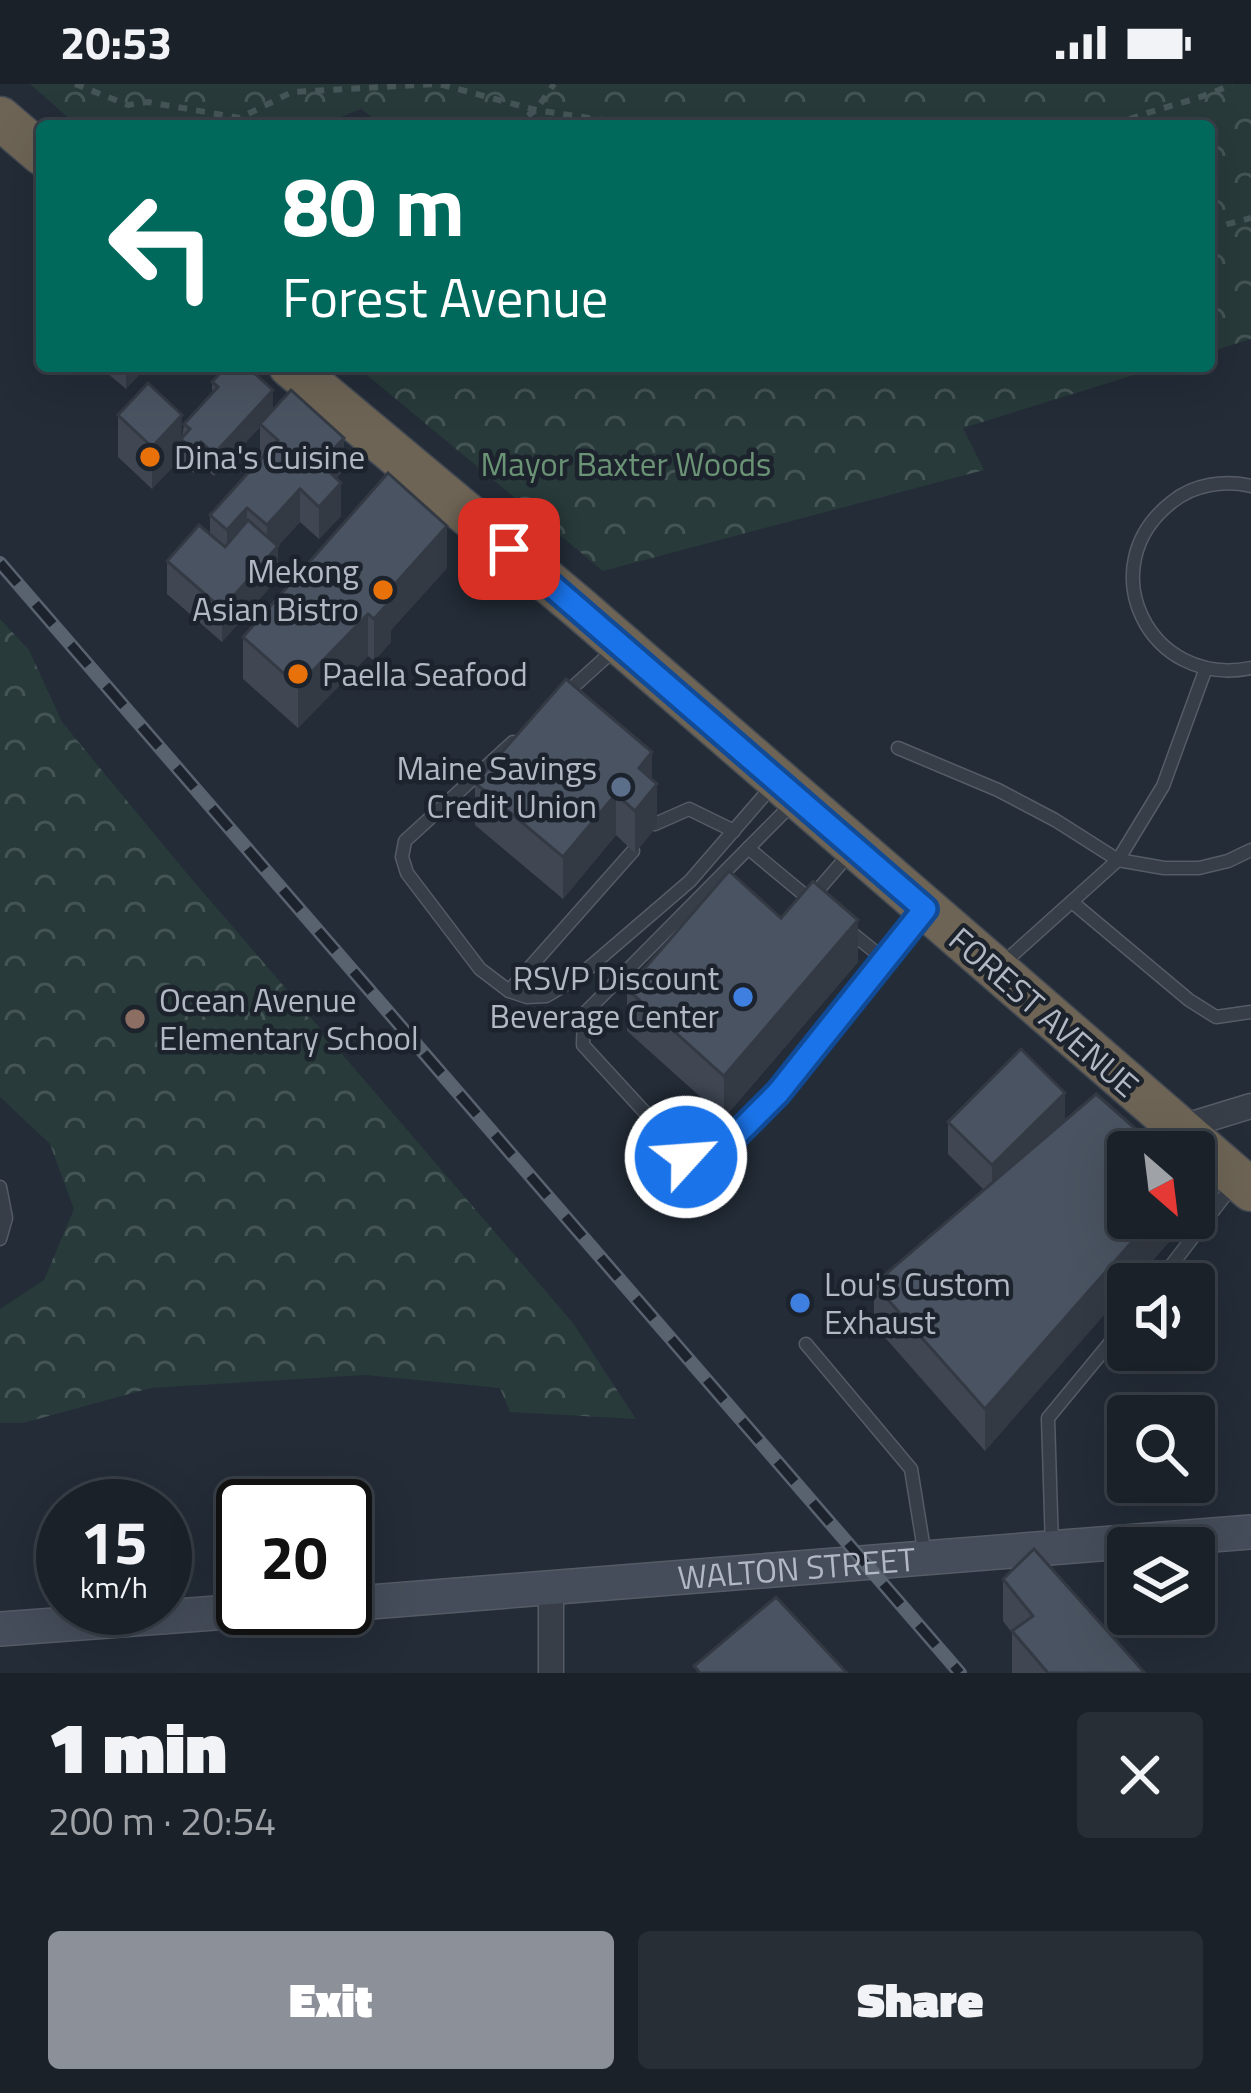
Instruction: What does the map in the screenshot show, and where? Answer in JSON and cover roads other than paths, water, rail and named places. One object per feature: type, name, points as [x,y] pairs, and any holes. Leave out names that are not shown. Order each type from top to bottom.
[{"type":"highway","points":[[0,118],[36,149]]},
{"type":"highway","name":"FOREST AVENUE","points":[[297,372],[620,644],[1244,1184]]},
{"type":"street","points":[[1179,1128],[1251,1106]]},
{"type":"street","name":"WALTON STREET","points":[[372,1602],[1251,1532]]},
{"type":"street","points":[[550,1673],[551,1589]]},
{"type":"street","points":[[0,1629],[216,1613]]},
{"type":"lane","points":[[1251,486],[1214,484],[1182,494],[1156,514],[1140,539],[1133,568],[1134,597],[1145,625],[1164,648],[1188,663],[1217,671],[1251,668]]},
{"type":"lane","points":[[554,705],[620,644]]},
{"type":"lane","points":[[996,970],[1118,860],[1163,786],[1206,668]]},
{"type":"lane","points":[[521,735],[405,841],[402,857],[406,873],[480,969],[527,998],[546,996],[577,977],[690,880],[734,831],[787,790]]},
{"type":"lane","points":[[898,748],[998,790],[1118,860],[1198,868],[1251,850]]},
{"type":"lane","points":[[787,790],[748,848],[584,1014],[584,1045],[686,1157],[704,1156],[729,1142],[778,1093],[925,909]]},
{"type":"lane","points":[[655,824],[689,809],[734,831]]},
{"type":"lane","points":[[748,848],[884,959]]},
{"type":"lane","points":[[810,899],[854,848]]},
{"type":"lane","points":[[509,991],[633,851]]},
{"type":"lane","points":[[1072,902],[1216,1017],[1251,1012]]},
{"type":"lane","points":[[1173,1263],[1244,1184]]},
{"type":"lane","points":[[0,1187],[6,1218],[0,1239]]},
{"type":"lane","points":[[806,1344],[911,1469],[925,1557]]},
{"type":"lane","points":[[1052,1548],[1048,1418],[1107,1346]]},
{"type":"railway","points":[[0,563],[960,1673]]},
{"type":"place","name":"Dina's Cuisine","points":[[150,457]]},
{"type":"place","name":"Mekong Asian Bistro","points":[[383,590]]},
{"type":"place","name":"Paella Seafood","points":[[298,674]]},
{"type":"place","name":"Maine Savings Credit Union","points":[[621,787]]},
{"type":"place","name":"RSVP Discount Beverage Center","points":[[743,997]]},
{"type":"place","name":"Ocean Avenue Elementary School","points":[[135,1019]]},
{"type":"place","name":"Lou's Custom Exhaust","points":[[800,1303]]},
{"type":"park label","name":"Mayor Baxter Woods","points":[[626,464]]}]
